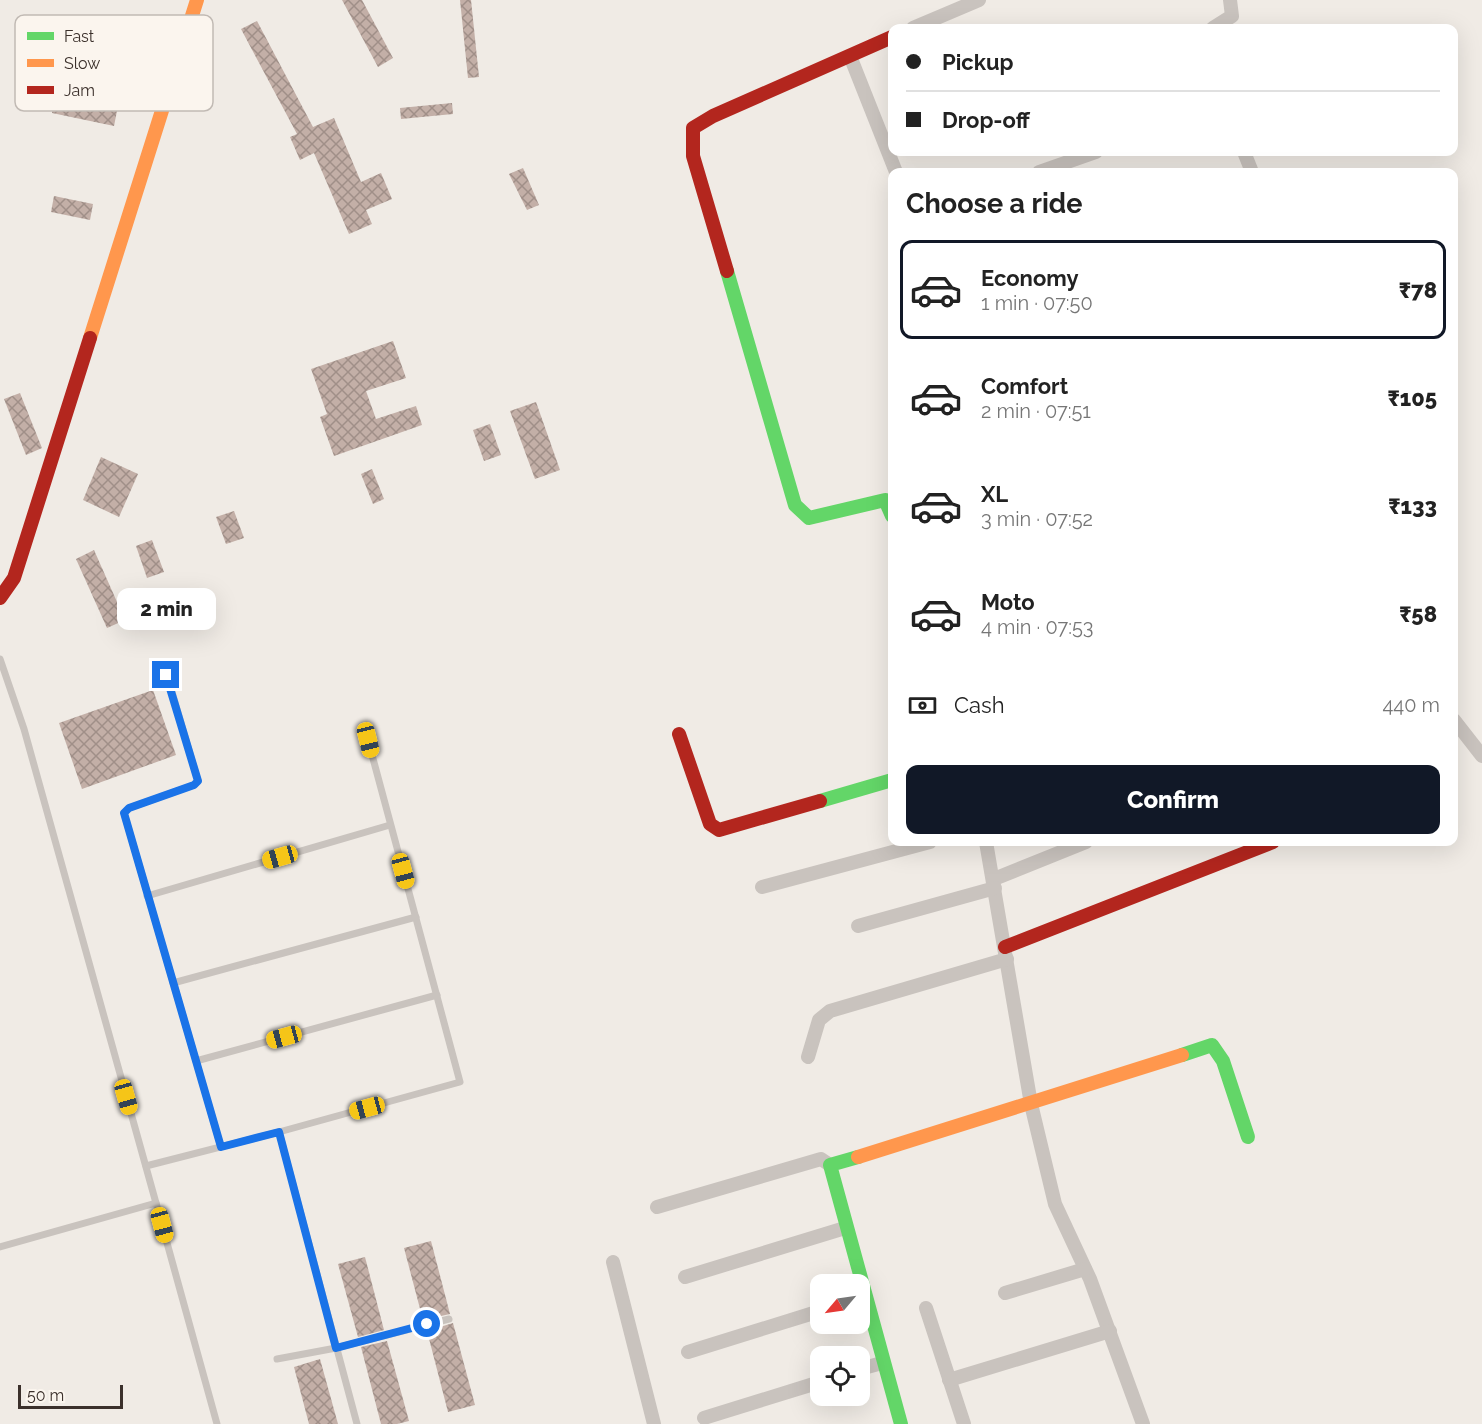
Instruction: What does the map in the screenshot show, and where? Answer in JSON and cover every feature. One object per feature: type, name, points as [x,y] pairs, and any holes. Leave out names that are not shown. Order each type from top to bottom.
[{"type":"street","points":[[192,15],[197,0]]},
{"type":"street","points":[[922,24],[979,0]]},
{"type":"street","points":[[1219,24],[1232,16],[1230,0]]},
{"type":"street","points":[[888,39],[713,116],[693,128],[693,156],[795,505],[809,518],[885,500],[888,507]]},
{"type":"street","points":[[850,56],[888,152]]},
{"type":"street","points":[[0,598],[14,578],[162,111]]},
{"type":"street","points":[[1050,168],[1085,156]]},
{"type":"street","points":[[1458,725],[1482,756]]},
{"type":"street","points":[[679,734],[710,824],[719,830],[888,781]]},
{"type":"street","points":[[762,887],[915,846]]},
{"type":"street","points":[[987,846],[1031,1104],[1055,1204],[1110,1331],[1143,1424]]},
{"type":"street","points":[[858,926],[995,883],[1077,846]]},
{"type":"street","points":[[808,1057],[819,1020],[830,1011],[1006,953],[1263,846]]},
{"type":"street","points":[[830,1165],[1031,1104],[1212,1045],[1222,1060],[1248,1137]]},
{"type":"street","points":[[657,1208],[821,1159],[830,1165],[856,1274]]},
{"type":"street","points":[[685,1277],[845,1228]]},
{"type":"street","points":[[613,1262],[654,1424]]},
{"type":"street","points":[[1005,1293],[1084,1269]]},
{"type":"street","points":[[926,1308],[964,1424]]},
{"type":"street","points":[[688,1352],[810,1314]]},
{"type":"street","points":[[870,1324],[901,1424]]},
{"type":"street","points":[[949,1380],[1110,1331]]},
{"type":"street","points":[[870,1367],[882,1363]]},
{"type":"street","points":[[704,1418],[810,1385]]},
{"type":"lane","points":[[0,658],[24,729],[217,1424]]},
{"type":"lane","points":[[166,675],[198,781],[194,785],[129,808],[124,813],[221,1147]]},
{"type":"lane","points":[[146,1166],[460,1082],[368,740]]},
{"type":"lane","points":[[147,896],[390,825]]},
{"type":"lane","points":[[173,983],[416,917]]},
{"type":"lane","points":[[196,1061],[438,995]]},
{"type":"lane","points":[[279,1132],[357,1424]]},
{"type":"lane","points":[[0,1247],[156,1203]]},
{"type":"lane","points":[[278,1359],[336,1348],[449,1319]]},
{"type":"building","points":[[342,0],[362,0],[393,58],[378,67]]},
{"type":"building","points":[[460,0],[471,0],[479,77],[468,78]]},
{"type":"building","points":[[257,21],[313,127],[334,118],[361,182],[381,173],[392,199],[366,210],[372,224],[349,234],[314,153],[300,160],[290,137],[297,134],[241,29]]},
{"type":"building","points":[[452,103],[453,114],[401,119],[400,108]]},
{"type":"building","points":[[52,111],[117,111],[114,126],[52,113]]},
{"type":"building","points":[[523,168],[539,205],[527,210],[509,174]]},
{"type":"building","points":[[54,196],[93,204],[90,220],[51,212]]},
{"type":"building","points":[[393,341],[406,378],[366,391],[376,419],[416,406],[422,425],[334,456],[320,417],[327,414],[311,369]]},
{"type":"building","points":[[20,393],[42,448],[26,455],[4,399]]},
{"type":"building","points":[[536,402],[560,470],[535,479],[510,411]]},
{"type":"building","points":[[490,424],[501,455],[484,461],[473,430]]},
{"type":"building","points":[[101,457],[138,474],[119,517],[83,500]]},
{"type":"building","points":[[372,469],[384,499],[373,504],[361,474]]},
{"type":"building","points":[[234,511],[244,538],[226,544],[216,517]]},
{"type":"building","points":[[152,540],[164,572],[147,578],[136,546]]},
{"type":"building","points":[[94,550],[125,620],[107,628],[76,559]]},
{"type":"building","points":[[153,690],[176,755],[82,789],[59,723]]},
{"type":"building","points":[[431,1241],[450,1314],[423,1320],[404,1248]]},
{"type":"building","points":[[365,1257],[384,1330],[358,1337],[338,1264]]},
{"type":"building","points":[[453,1323],[475,1405],[448,1412],[427,1331]]},
{"type":"building","points":[[387,1341],[409,1421],[397,1424],[381,1424],[361,1347]]},
{"type":"building","points":[[320,1359],[338,1424],[309,1424],[294,1367]]},
{"type":"traffic: fast","points":[[727,271],[795,505],[809,518],[885,500],[888,507]]},
{"type":"traffic: fast","points":[[820,801],[888,781]]},
{"type":"traffic: fast","points":[[1182,1055],[1212,1045],[1223,1061],[1248,1137]]},
{"type":"traffic: fast","points":[[858,1157],[830,1165],[901,1424]]},
{"type":"traffic: slow","points":[[192,15],[197,0]]},
{"type":"traffic: slow","points":[[90,338],[162,111]]},
{"type":"traffic: slow","points":[[858,1157],[1182,1055]]},
{"type":"traffic: jam","points":[[727,271],[693,156],[693,128],[713,116],[888,39]]},
{"type":"traffic: jam","points":[[0,598],[14,578],[90,338]]},
{"type":"traffic: jam","points":[[679,734],[710,824],[719,830],[820,801]]},
{"type":"traffic: jam","points":[[1005,947],[1263,846]]},
{"type":"route","points":[[166,675],[198,781],[194,785],[125,810],[125,824],[221,1147],[279,1132],[336,1348],[427,1324]]}]
